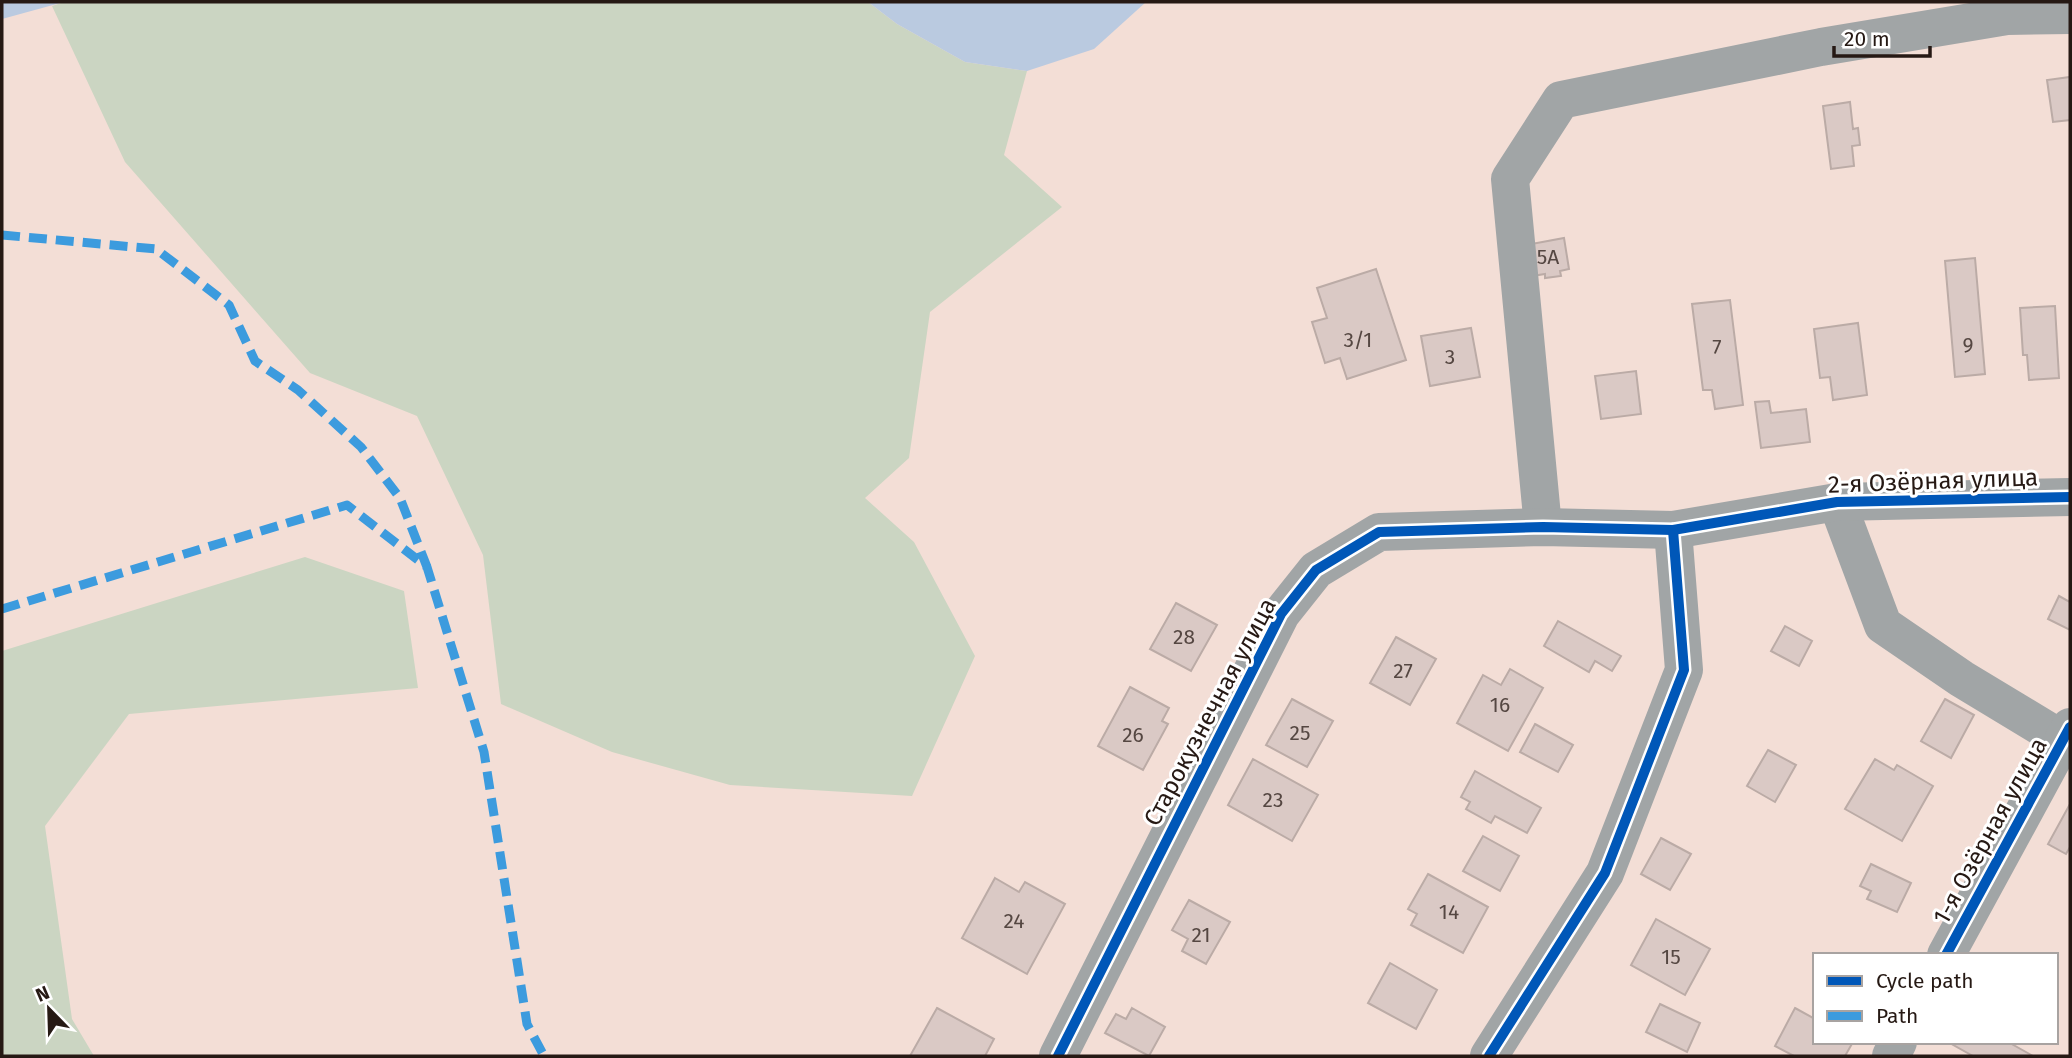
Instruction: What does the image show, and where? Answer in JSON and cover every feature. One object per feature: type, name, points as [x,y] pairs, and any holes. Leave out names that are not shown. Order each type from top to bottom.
[{"type":"street","points":[[1544,527],[1510,179],[1561,100],[1861,40],[2007,16],[2070,15]]},
{"type":"street","name":"2-я Озёрная улица","points":[[1673,530],[1837,502],[2070,497]]},
{"type":"street","points":[[1837,502],[1883,625],[1962,679],[2067,733]]},
{"type":"street","name":"Старокузнечная улица","points":[[1058,1056],[1281,614],[1316,570],[1379,532],[1544,527],[1673,530]]},
{"type":"street","points":[[1489,1056],[1605,873],[1684,670],[1673,530]]},
{"type":"street","name":"1-я Озёрная улица","points":[[1947,953],[2067,733]]},
{"type":"green space","points":[[64,2],[868,2],[897,24],[965,62],[1027,71],[1004,155],[1062,207],[930,312],[909,458],[865,498],[914,542],[975,656],[912,796],[730,785],[612,752],[501,704],[483,555],[417,416],[310,373],[125,162],[52,6]]},
{"type":"green space","points":[[305,557],[404,591],[418,688],[129,714],[45,826],[72,1019],[94,1056],[2,1056],[2,651]]},
{"type":"water","points":[[2,2],[64,2],[2,19]]},
{"type":"water","points":[[868,2],[1146,2],[1094,49],[1027,71],[965,62],[897,24]]},
{"type":"building","points":[[2070,77],[2070,120],[2053,122],[2047,80]]},
{"type":"building","points":[[1850,102],[1853,129],[1858,128],[1860,145],[1852,146],[1854,166],[1831,169],[1823,106]]},
{"type":"building","points":[[1564,238],[1569,269],[1560,271],[1561,276],[1532,276],[1526,245]]},
{"type":"building","points":[[1975,258],[1985,374],[1955,377],[1945,261]]},
{"type":"building","points":[[1376,269],[1406,360],[1347,379],[1340,358],[1325,363],[1312,322],[1327,318],[1317,288]]},
{"type":"building","points":[[1730,300],[1743,405],[1715,409],[1712,390],[1703,390],[1692,304]]},
{"type":"building","points":[[2055,306],[2059,378],[2029,380],[2027,355],[2023,355],[2020,308]]},
{"type":"building","points":[[1858,323],[1867,395],[1833,400],[1830,377],[1820,378],[1814,329]]},
{"type":"building","points":[[1471,328],[1480,377],[1430,386],[1421,336]]},
{"type":"building","points":[[1636,371],[1641,414],[1601,419],[1595,376]]},
{"type":"building","points":[[1769,401],[1771,413],[1806,409],[1810,442],[1761,448],[1755,402]]},
{"type":"building","points":[[2059,596],[2070,602],[2070,630],[2048,619]]},
{"type":"building","points":[[1176,603],[1217,625],[1191,671],[1150,649]]},
{"type":"building","points":[[1558,621],[1621,656],[1612,671],[1595,661],[1589,672],[1544,646]]},
{"type":"building","points":[[1785,626],[1812,641],[1799,666],[1771,651]]},
{"type":"building","points":[[1396,637],[1436,659],[1410,705],[1370,683]]},
{"type":"building","points":[[1510,669],[1543,688],[1508,751],[1457,723],[1483,675],[1501,685]]},
{"type":"building","points":[[1130,687],[1169,708],[1162,721],[1168,724],[1143,770],[1098,746]]},
{"type":"building","points":[[1292,699],[1333,721],[1307,767],[1266,745]]},
{"type":"building","points":[[1945,699],[1974,715],[1951,758],[1921,741]]},
{"type":"building","points":[[1535,724],[1573,745],[1558,772],[1520,752]]},
{"type":"building","points":[[1768,750],[1796,765],[1775,802],[1747,786]]},
{"type":"building","points":[[1253,759],[1318,795],[1292,841],[1228,805]]},
{"type":"building","points":[[1875,759],[1894,770],[1897,765],[1933,786],[1902,841],[1845,809]]},
{"type":"building","points":[[1475,771],[1541,808],[1527,833],[1495,816],[1491,823],[1466,809],[1470,802],[1461,797]]},
{"type":"building","points":[[2070,804],[2070,847],[2066,854],[2048,844]]},
{"type":"building","points":[[1483,836],[1519,856],[1500,891],[1463,871]]},
{"type":"building","points":[[1661,838],[1691,854],[1670,890],[1641,874]]},
{"type":"building","points":[[1871,864],[1911,883],[1897,912],[1867,899],[1871,891],[1860,886]]},
{"type":"building","points":[[1428,874],[1488,907],[1463,953],[1411,925],[1417,914],[1408,909]]},
{"type":"building","points":[[995,878],[1019,892],[1025,882],[1065,904],[1027,974],[962,938]]},
{"type":"building","points":[[1189,900],[1230,922],[1206,964],[1182,951],[1188,939],[1172,930]]},
{"type":"building","points":[[1656,919],[1710,949],[1685,995],[1631,965]]},
{"type":"building","points":[[1390,963],[1437,990],[1416,1029],[1368,1003]]},
{"type":"building","points":[[1660,1004],[1700,1023],[1687,1052],[1646,1032]]},
{"type":"building","points":[[937,1008],[994,1039],[985,1056],[910,1056]]},
{"type":"building","points":[[1132,1008],[1165,1027],[1149,1056],[1105,1033],[1116,1014],[1126,1019]]},
{"type":"building","points":[[1795,1008],[1813,1018],[1813,1044],[1852,1044],[1845,1056],[1794,1056],[1775,1046]]},
{"type":"building","points":[[1952,1044],[2012,1044],[2033,1056],[1973,1056]]},
{"type":"marked path","points":[[2,235],[156,249],[229,305],[255,361],[298,390],[361,447],[400,498],[427,567]]},
{"type":"marked path","points":[[2,609],[347,505],[427,567],[484,752],[527,1024],[544,1056]]},
{"type":"cycle path","points":[[1058,1056],[1281,614],[1316,570],[1379,532],[1543,527],[1673,530],[1837,502],[2070,497]]},
{"type":"cycle path","points":[[1489,1056],[1605,873],[1684,670],[1673,530]]},
{"type":"cycle path","points":[[1947,953],[2070,727]]}]
